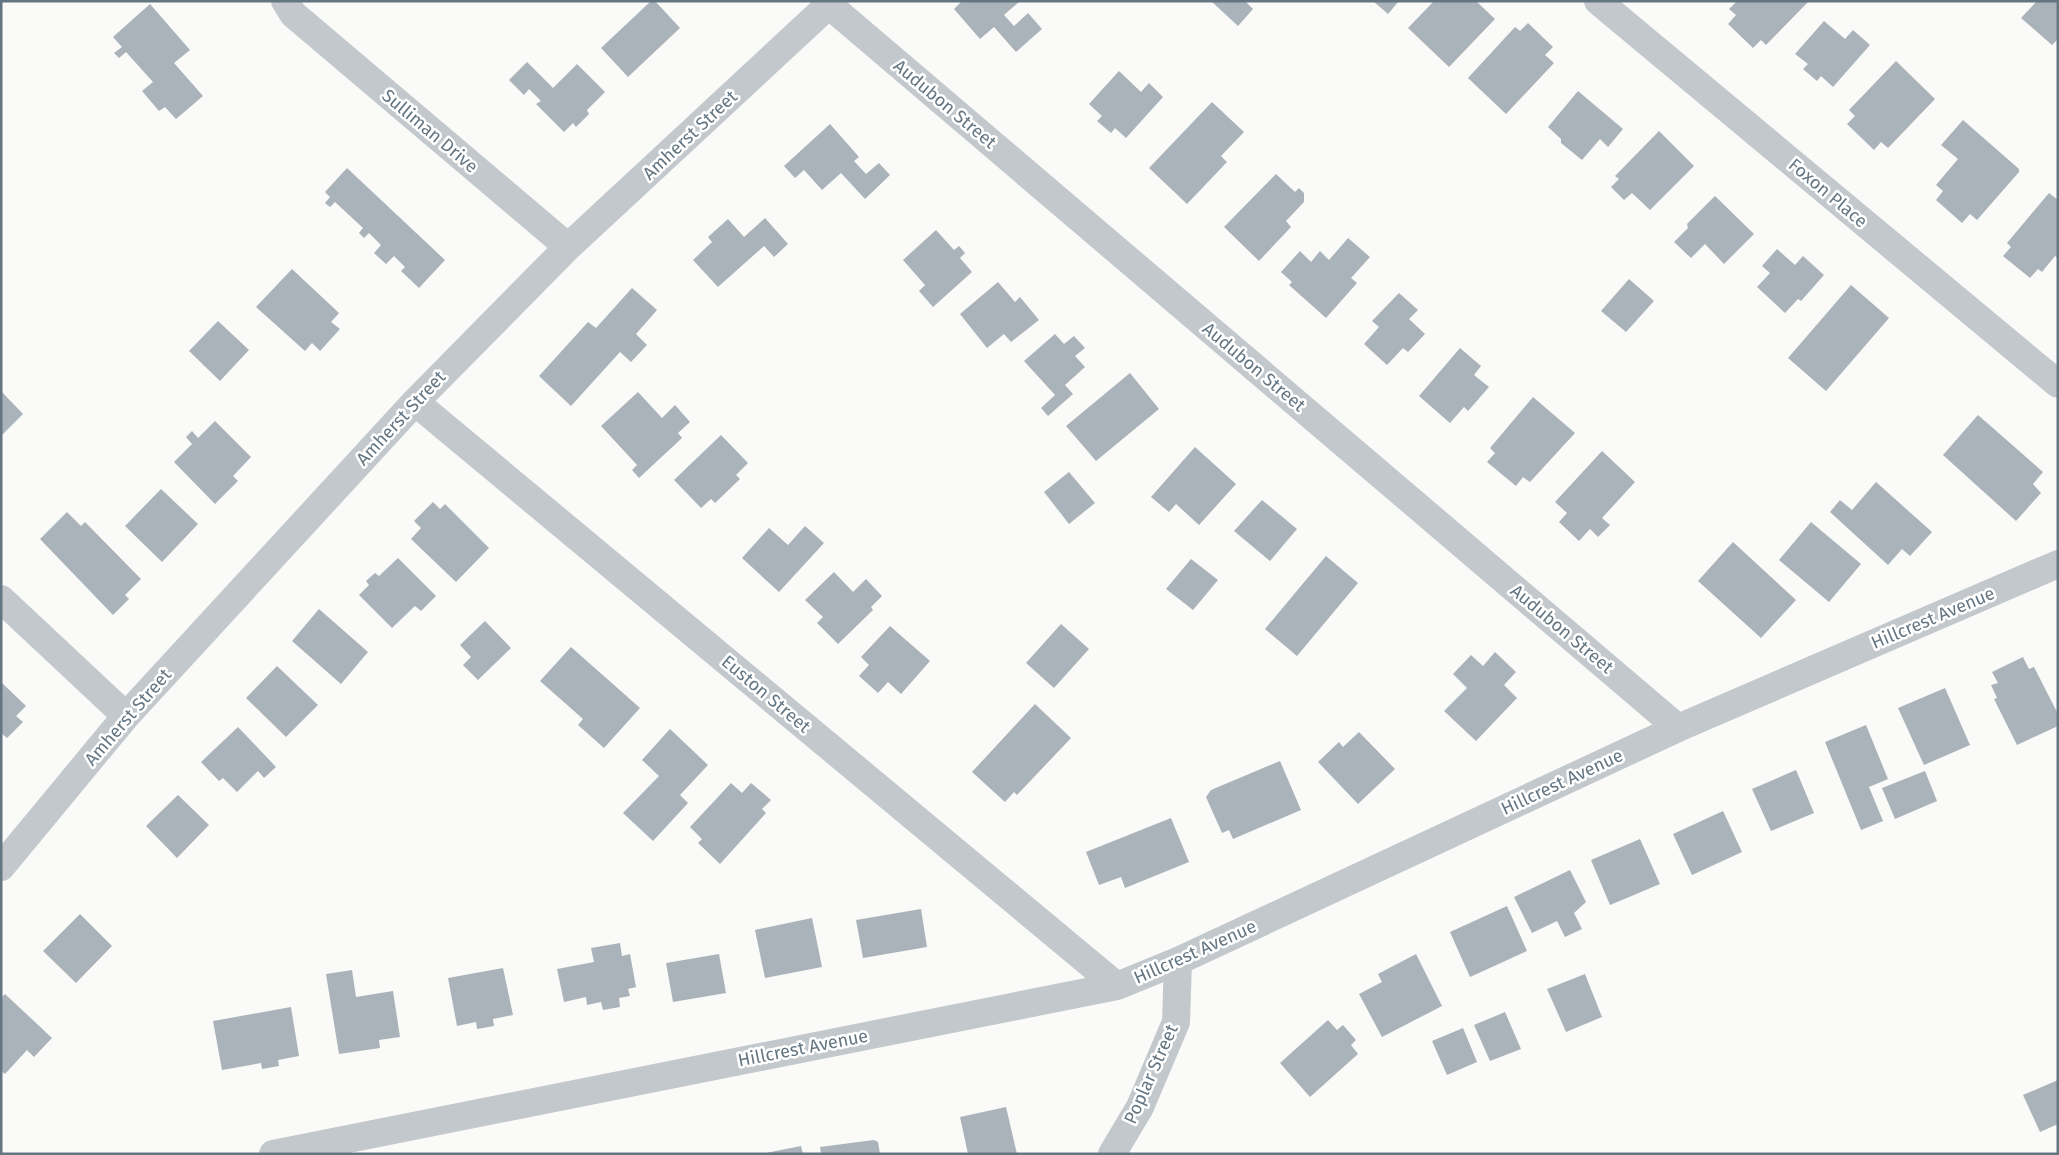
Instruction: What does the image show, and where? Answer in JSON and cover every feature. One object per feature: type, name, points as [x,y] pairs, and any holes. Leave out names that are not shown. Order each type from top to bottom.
[{"type":"street","name":"Foxon Place","points":[[1598,1],[2058,384]]},
{"type":"street","name":"Amherst Street","points":[[1,867],[126,716],[415,402],[568,248],[831,3]]},
{"type":"street","name":"Audubon Street","points":[[831,3],[1678,728]]},
{"type":"street","name":"Sulliman Drive","points":[[289,8],[568,248]]},
{"type":"street","name":"Euston Street","points":[[415,402],[1117,986]]},
{"type":"street","name":"Hillcrest Avenue","points":[[272,1154],[1117,986],[1178,961],[1678,728],[2058,564]]},
{"type":"street","points":[[1,599],[126,716]]},
{"type":"street","name":"Poplar Street","points":[[1112,1154],[1140,1107],[1176,1022],[1178,961]]},
{"type":"building","points":[[651,1],[655,1],[680,28],[628,77],[601,48]]},
{"type":"building","points":[[962,1],[1020,1],[1004,15],[1014,26],[1028,13],[1042,29],[1016,52],[994,27],[980,39],[954,9]]},
{"type":"building","points":[[1211,1],[1245,1],[1253,9],[1238,26]]},
{"type":"building","points":[[1373,1],[1399,1],[1388,14]]},
{"type":"building","points":[[1434,1],[1476,1],[1495,19],[1449,67],[1408,28]]},
{"type":"building","points":[[1737,1],[1809,1],[1766,45],[1761,40],[1753,48],[1728,24],[1736,15],[1729,9]]},
{"type":"building","points":[[2037,1],[2058,1],[2058,39],[2052,45],[2021,18]]},
{"type":"building","points":[[150,4],[190,50],[174,63],[203,96],[176,119],[165,107],[159,111],[142,91],[153,82],[126,52],[119,58],[114,53],[122,47],[113,37]]},
{"type":"building","points":[[1824,21],[1845,39],[1853,30],[1870,45],[1833,87],[1821,76],[1817,81],[1803,69],[1808,64],[1795,54]]},
{"type":"building","points":[[1528,23],[1553,47],[1545,55],[1554,63],[1506,114],[1468,78],[1515,27],[1520,31]]},
{"type":"building","points":[[1896,61],[1935,99],[1888,148],[1881,142],[1874,150],[1847,124],[1855,116],[1849,110]]},
{"type":"building","points":[[527,62],[553,88],[577,64],[605,92],[587,110],[589,114],[576,127],[573,123],[564,132],[536,104],[541,101],[529,89],[524,95],[509,80]]},
{"type":"building","points":[[1119,71],[1141,92],[1149,83],[1163,97],[1126,138],[1115,128],[1111,133],[1097,121],[1102,116],[1089,104]]},
{"type":"building","points":[[1578,91],[1623,129],[1608,147],[1600,139],[1582,160],[1561,143],[1561,139],[1548,127]]},
{"type":"building","points":[[1212,102],[1244,132],[1221,156],[1227,162],[1187,204],[1149,168]]},
{"type":"building","points":[[1963,120],[2019,169],[2019,172],[1977,220],[1970,214],[1962,223],[1936,200],[1943,191],[1936,185],[1958,159],[1941,145]]},
{"type":"building","points":[[830,124],[859,157],[854,161],[866,174],[879,163],[890,175],[865,199],[841,173],[822,190],[804,170],[795,178],[784,166]]},
{"type":"building","points":[[1659,131],[1694,166],[1650,210],[1632,193],[1624,200],[1611,187],[1619,179],[1615,176]]},
{"type":"building","points":[[347,168],[445,260],[419,288],[401,271],[405,267],[394,256],[386,264],[374,253],[381,245],[369,233],[364,238],[359,233],[363,228],[335,202],[330,207],[325,203],[330,197],[325,192]]},
{"type":"building","points":[[1276,174],[1295,192],[1299,188],[1304,193],[1304,202],[1286,221],[1291,227],[1259,261],[1224,227]]},
{"type":"building","points":[[2049,193],[2058,200],[2058,258],[2055,256],[2042,272],[2038,269],[2030,278],[2003,256],[2011,247],[2007,243]]},
{"type":"building","points":[[1715,196],[1754,234],[1724,264],[1705,244],[1691,258],[1674,242],[1688,228],[1687,224]]},
{"type":"building","points":[[765,218],[788,244],[774,257],[764,246],[718,287],[693,260],[712,242],[708,237],[728,219],[744,237]]},
{"type":"building","points":[[936,230],[954,250],[959,246],[965,253],[960,258],[972,272],[933,307],[919,291],[925,285],[903,260]]},
{"type":"building","points":[[1348,238],[1370,257],[1351,278],[1357,283],[1326,318],[1289,285],[1292,282],[1281,272],[1300,251],[1311,262],[1320,251],[1329,260]]},
{"type":"building","points":[[1777,249],[1795,265],[1803,256],[1824,275],[1801,301],[1798,299],[1785,313],[1757,287],[1770,273],[1762,266]]},
{"type":"building","points":[[292,269],[339,313],[331,322],[340,329],[320,351],[312,343],[305,351],[256,307]]},
{"type":"building","points":[[1629,279],[1654,301],[1626,332],[1601,311]]},
{"type":"building","points":[[998,282],[1015,302],[1020,297],[1039,320],[1011,342],[1004,334],[987,348],[960,314]]},
{"type":"building","points":[[1851,285],[1889,318],[1826,391],[1788,358]]},
{"type":"building","points":[[632,288],[657,310],[636,334],[647,345],[631,362],[620,352],[571,406],[539,376],[588,322],[596,328]]},
{"type":"building","points":[[1399,293],[1418,310],[1409,319],[1425,334],[1408,352],[1403,348],[1387,365],[1364,344],[1379,327],[1372,321]]},
{"type":"building","points":[[218,321],[249,350],[220,381],[189,351]]},
{"type":"building","points":[[1055,334],[1064,344],[1074,336],[1085,348],[1075,356],[1085,367],[1065,385],[1073,394],[1048,416],[1041,408],[1055,395],[1024,361]]},
{"type":"building","points":[[1460,348],[1481,366],[1474,375],[1489,387],[1468,411],[1464,407],[1450,423],[1419,396]]},
{"type":"building","points":[[1130,373],[1159,409],[1096,461],[1066,426]]},
{"type":"building","points":[[1,391],[23,414],[1,436]]},
{"type":"building","points":[[638,392],[662,418],[675,405],[690,422],[678,433],[682,438],[639,478],[632,470],[637,465],[601,426]]},
{"type":"building","points":[[1533,397],[1575,433],[1530,482],[1523,477],[1516,486],[1487,462],[1495,453],[1490,448]]},
{"type":"building","points":[[1978,415],[2043,472],[2033,484],[2041,493],[2016,521],[1943,455]]},
{"type":"building","points":[[215,421],[251,457],[233,476],[238,481],[215,504],[174,462],[192,444],[186,437],[192,431],[198,438]]},
{"type":"building","points":[[721,435],[748,463],[736,475],[740,479],[715,503],[711,499],[701,508],[674,480]]},
{"type":"building","points":[[1195,447],[1236,484],[1199,525],[1176,504],[1169,512],[1151,497]]},
{"type":"building","points":[[1602,451],[1635,482],[1602,518],[1610,525],[1598,537],[1590,529],[1579,541],[1559,522],[1567,513],[1555,502]]},
{"type":"building","points":[[1069,472],[1095,503],[1069,524],[1044,492]]},
{"type":"building","points":[[1876,482],[1932,532],[1910,556],[1902,549],[1888,565],[1830,512],[1840,500],[1852,510]]},
{"type":"building","points":[[161,489],[198,524],[162,562],[125,526]]},
{"type":"building","points":[[1262,500],[1297,529],[1270,561],[1234,531]]},
{"type":"building","points":[[433,502],[440,509],[445,504],[489,548],[456,582],[411,539],[421,528],[414,521]]},
{"type":"building","points":[[67,512],[81,526],[85,522],[141,579],[125,595],[129,599],[113,615],[40,539]]},
{"type":"building","points":[[1811,522],[1861,564],[1829,602],[1779,560]]},
{"type":"building","points":[[805,526],[824,543],[779,592],[742,558],[769,528],[788,545]]},
{"type":"building","points":[[1733,542],[1796,600],[1761,638],[1698,581]]},
{"type":"building","points":[[1326,556],[1358,583],[1297,656],[1265,629]]},
{"type":"building","points":[[398,558],[436,596],[421,611],[415,606],[392,628],[359,595],[369,585],[366,581],[375,573],[379,576]]},
{"type":"building","points":[[1191,559],[1218,580],[1193,610],[1166,589]]},
{"type":"building","points":[[834,572],[853,592],[866,579],[882,596],[871,607],[873,610],[838,644],[817,623],[823,617],[805,600]]},
{"type":"building","points":[[319,609],[368,652],[341,684],[292,641]]},
{"type":"building","points":[[485,621],[511,648],[478,680],[463,665],[471,657],[460,645]]},
{"type":"building","points":[[1061,624],[1089,649],[1054,688],[1026,663]]},
{"type":"building","points":[[890,626],[930,661],[901,694],[888,682],[878,693],[859,676],[869,665],[861,657]]},
{"type":"building","points":[[571,647],[640,708],[604,748],[578,725],[583,719],[540,681]]},
{"type":"building","points":[[1495,652],[1516,672],[1504,685],[1517,698],[1476,741],[1444,711],[1467,688],[1453,674],[1471,655],[1483,666]]},
{"type":"building","points":[[2023,657],[2029,669],[2034,667],[2058,714],[2058,726],[2017,745],[1994,699],[1997,698],[1991,685],[1998,683],[1992,672]]},
{"type":"building","points":[[277,666],[318,705],[286,737],[246,698]]},
{"type":"building","points":[[1,682],[26,706],[16,716],[23,722],[7,738],[1,733]]},
{"type":"building","points":[[1945,688],[1970,745],[1924,765],[1898,708]]},
{"type":"building","points":[[1035,704],[1071,738],[1017,795],[1014,792],[1005,802],[972,772]]},
{"type":"building","points":[[1866,725],[1888,779],[1869,787],[1883,821],[1861,830],[1825,742]]},
{"type":"building","points":[[238,727],[276,767],[264,778],[258,771],[237,792],[223,778],[219,781],[201,762]]},
{"type":"building","points":[[670,729],[708,765],[680,795],[688,803],[653,841],[623,813],[659,776],[642,760]]},
{"type":"building","points":[[1359,732],[1395,769],[1358,804],[1318,762],[1339,742],[1343,747]]},
{"type":"building","points":[[1280,761],[1301,810],[1233,839],[1229,830],[1222,833],[1206,797],[1211,790]]},
{"type":"building","points":[[1796,770],[1814,813],[1771,831],[1752,789]]},
{"type":"building","points":[[1925,771],[1937,801],[1895,819],[1882,788]]},
{"type":"building","points":[[731,783],[742,793],[751,783],[771,800],[762,809],[766,813],[720,864],[698,843],[702,839],[690,827]]},
{"type":"building","points":[[178,795],[209,825],[177,858],[146,826]]},
{"type":"building","points":[[1723,811],[1742,852],[1692,875],[1673,834]]},
{"type":"building","points":[[1171,818],[1189,862],[1125,888],[1121,877],[1099,885],[1086,852]]},
{"type":"building","points":[[1640,839],[1660,884],[1610,905],[1591,860]]},
{"type":"building","points":[[1570,870],[1586,902],[1574,913],[1582,929],[1565,937],[1557,921],[1532,933],[1514,897]]},
{"type":"building","points":[[1507,906],[1527,951],[1470,977],[1450,932]]},
{"type":"building","points":[[921,909],[927,947],[863,958],[856,920]]},
{"type":"building","points":[[80,914],[112,946],[76,983],[43,951]]},
{"type":"building","points":[[812,918],[822,967],[765,978],[755,930]]},
{"type":"building","points":[[620,943],[622,956],[630,954],[636,987],[628,989],[630,996],[619,998],[620,1007],[603,1010],[601,1002],[587,1005],[586,997],[564,1002],[557,969],[594,962],[591,948]]},
{"type":"building","points":[[719,954],[726,993],[673,1002],[666,963]]},
{"type":"building","points":[[1416,954],[1442,1006],[1382,1037],[1359,994],[1382,982],[1378,974]]},
{"type":"building","points":[[503,968],[513,1015],[493,1019],[494,1026],[477,1029],[476,1022],[457,1026],[448,978]]},
{"type":"building","points":[[352,970],[356,997],[393,991],[400,1037],[379,1040],[380,1048],[339,1054],[326,974]]},
{"type":"building","points":[[1585,974],[1602,1017],[1566,1032],[1547,989]]},
{"type":"building","points":[[5,994],[52,1038],[34,1057],[27,1050],[5,1074],[1,1071],[1,998]]},
{"type":"building","points":[[291,1007],[299,1056],[278,1060],[279,1066],[262,1069],[261,1063],[222,1070],[213,1021]]},
{"type":"building","points":[[1505,1012],[1521,1049],[1490,1061],[1474,1025]]},
{"type":"building","points":[[1328,1020],[1337,1030],[1343,1025],[1356,1040],[1351,1045],[1358,1054],[1310,1097],[1280,1063]]},
{"type":"building","points":[[1463,1028],[1477,1062],[1447,1075],[1432,1041]]},
{"type":"building","points":[[2058,1080],[2058,1124],[2040,1132],[2023,1095]]},
{"type":"building","points":[[1006,1107],[1017,1154],[968,1154],[960,1117]]},
{"type":"building","points":[[874,1140],[878,1142],[880,1154],[821,1154],[820,1147]]},
{"type":"building","points":[[801,1146],[803,1154],[766,1154],[766,1153]]}]
